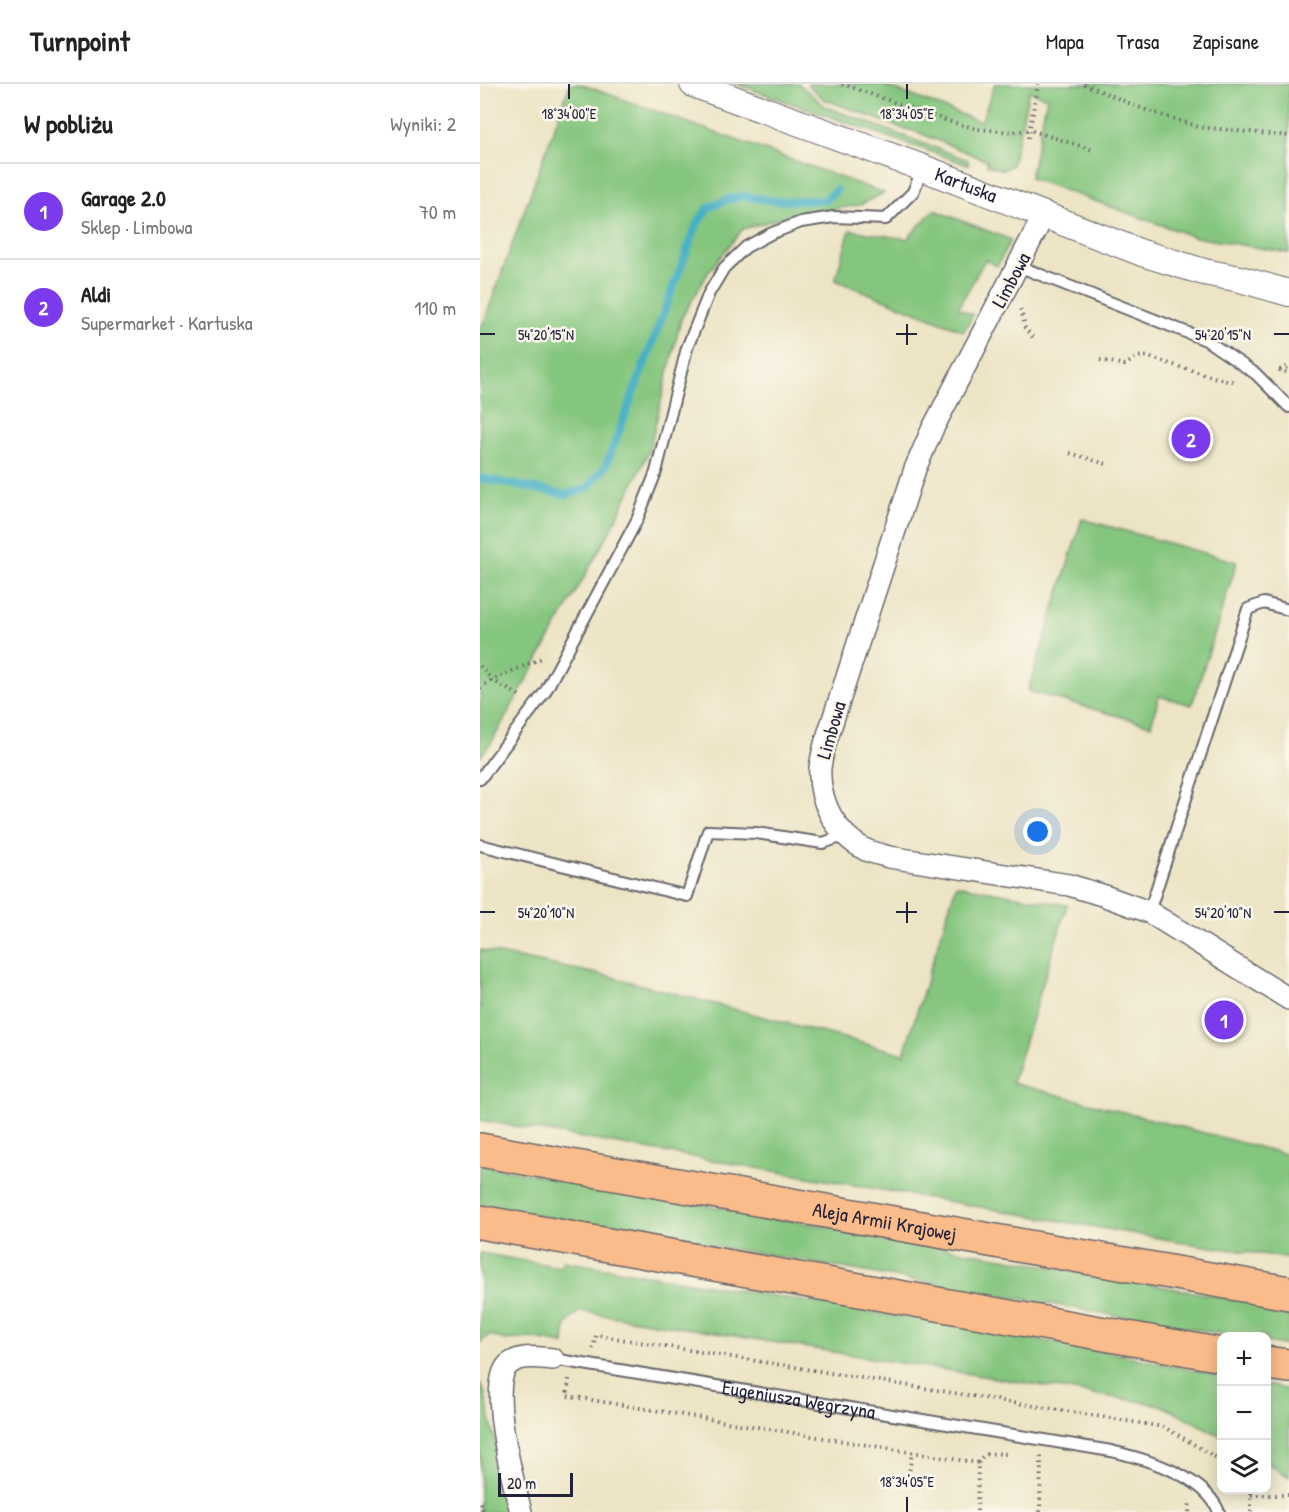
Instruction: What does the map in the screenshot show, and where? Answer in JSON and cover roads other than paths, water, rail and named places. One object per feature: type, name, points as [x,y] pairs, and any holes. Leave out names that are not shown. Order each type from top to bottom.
[{"type":"main road","name":"Aleja Armii Krajowej","points":[[480,1150],[1289,1293]]},
{"type":"main road","points":[[480,1222],[1217,1354]]},
{"type":"main road","points":[[1271,1364],[1289,1366]]},
{"type":"street","name":"Kartuska","points":[[693,84],[923,168],[1142,253],[1204,272],[1240,279],[1289,293]]},
{"type":"street","name":"Limbowa","points":[[1044,215],[932,430],[915,469],[825,744],[820,766],[821,791],[838,827],[867,850],[889,857],[1069,885],[1102,894],[1149,912],[1289,999]]},
{"type":"street","name":"Kartuska","points":[[1240,279],[1289,278]]},
{"type":"street","name":"Eugeniusza Węgrzyna","points":[[521,1512],[506,1446],[500,1401],[501,1376],[506,1366],[515,1361],[528,1358],[562,1361]]},
{"type":"lane","points":[[480,779],[545,692],[637,520],[656,472],[687,348],[710,293],[724,268],[746,247],[770,234],[801,222],[834,217],[886,219],[913,192],[923,168]]},
{"type":"lane","points":[[1018,266],[1206,340],[1256,374],[1289,407]]},
{"type":"lane","points":[[1149,912],[1248,609],[1264,603],[1289,610]]},
{"type":"lane","points":[[480,845],[687,896],[708,831],[756,832],[822,843],[846,835]]},
{"type":"lane","name":"Eugeniusza Węgrzyna","points":[[562,1361],[1111,1450],[1160,1464],[1203,1490],[1213,1499],[1219,1512]]},
{"type":"waterway","points":[[480,478],[566,495],[587,488],[606,466],[697,224],[708,208],[742,196],[776,201],[825,200],[836,190]]},
{"type":"place","name":"Aldi","points":[[1191,439]]},
{"type":"place","name":"Garage 2.0","points":[[1224,1020]]}]
